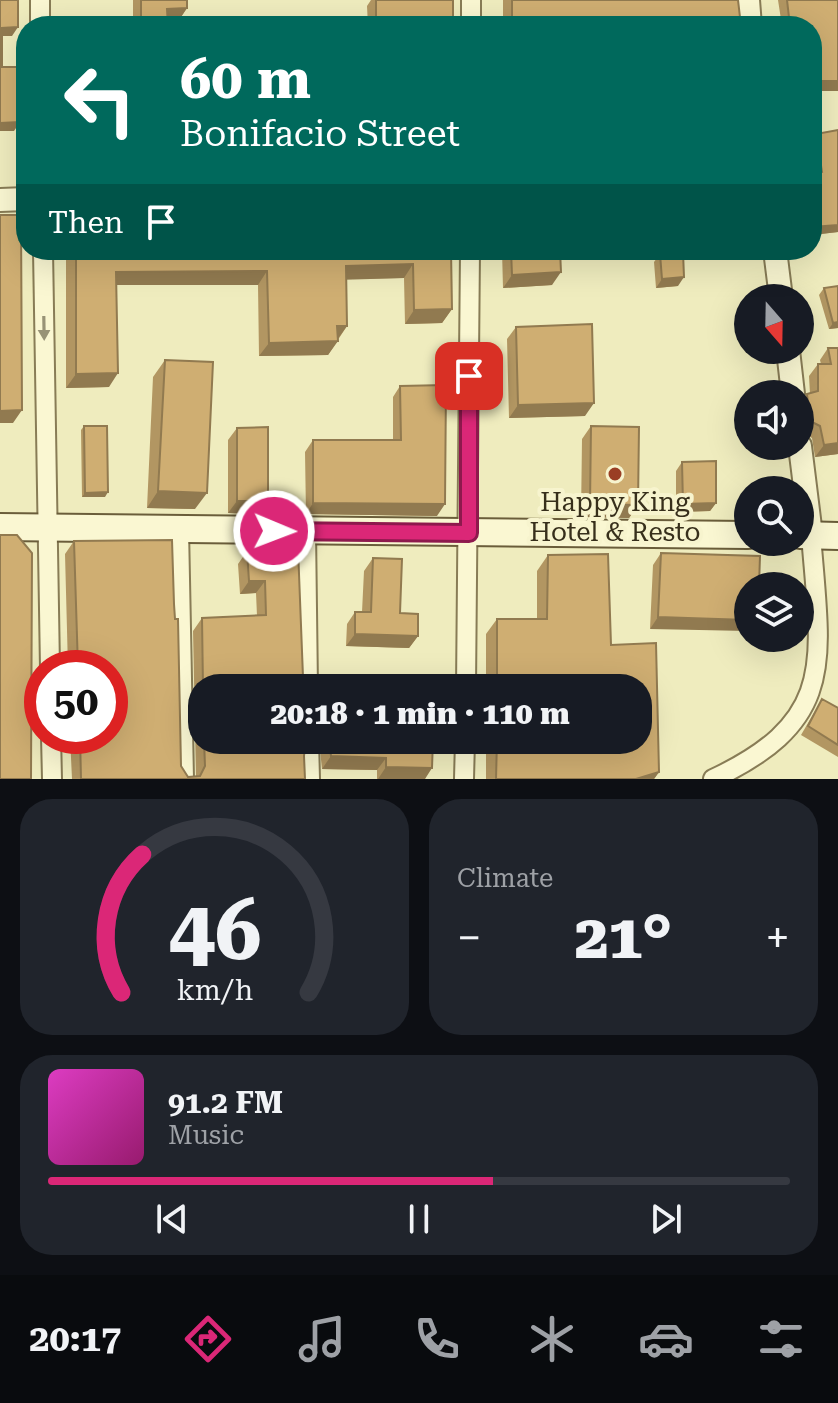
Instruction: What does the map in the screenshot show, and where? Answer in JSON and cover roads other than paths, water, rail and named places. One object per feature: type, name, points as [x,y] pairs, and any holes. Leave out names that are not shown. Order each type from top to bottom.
[{"type":"main road","points":[[0,527],[734,535]]},
{"type":"main road","points":[[814,535],[838,536]]},
{"type":"street","points":[[43,260],[50,650]]},
{"type":"street","points":[[466,674],[470,260]]},
{"type":"street","points":[[776,260],[779,284]]},
{"type":"street","points":[[179,529],[184,779]]},
{"type":"street","points":[[306,531],[308,674]]},
{"type":"street","points":[[713,779],[760,757],[785,738],[812,704],[820,657],[808,556]]},
{"type":"street","points":[[51,754],[52,779]]},
{"type":"street","points":[[309,754],[310,779]]},
{"type":"street","points":[[464,779],[465,754]]},
{"type":"place","name":"Happy King Hotel & Resto","points":[[615,474]]}]
